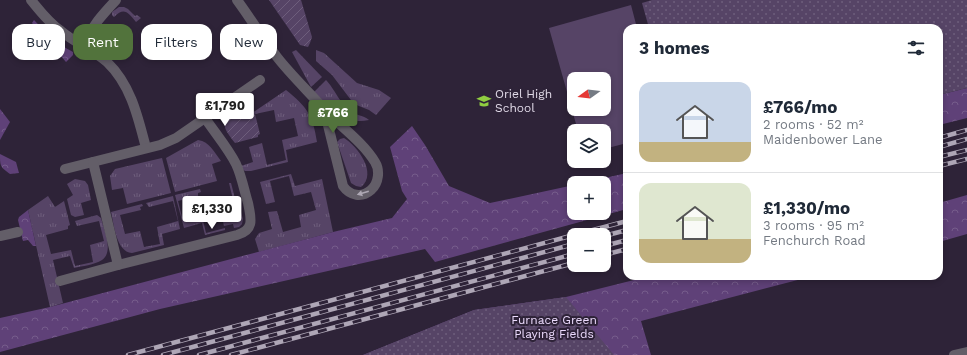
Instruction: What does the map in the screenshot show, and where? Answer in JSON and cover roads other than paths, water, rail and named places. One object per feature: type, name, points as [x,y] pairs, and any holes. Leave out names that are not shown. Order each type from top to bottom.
[{"type":"street","points":[[31,0],[55,27],[73,39]]},
{"type":"street","points":[[95,24],[116,0]]},
{"type":"street","points":[[237,0],[278,58],[324,109],[359,143],[375,162],[378,178],[375,186],[364,194],[351,194],[346,191],[343,186],[324,109]]},
{"type":"street","points":[[103,60],[125,86],[132,99],[138,115],[146,148]]},
{"type":"street","points":[[65,170],[160,145],[176,138],[260,80]]},
{"type":"street","points":[[60,280],[237,236],[248,230],[251,217],[242,180],[236,164],[205,118]]},
{"type":"street","points":[[93,162],[118,265]]},
{"type":"street","points":[[0,236],[18,232]]},
{"type":"street","points":[[954,355],[967,352]]},
{"type":"railway","points":[[943,137],[967,130]]},
{"type":"railway","points":[[943,146],[967,139]]},
{"type":"railway","points":[[943,156],[967,150]]},
{"type":"railway","points":[[943,165],[967,159]]},
{"type":"railway","points":[[600,228],[623,222]]},
{"type":"railway","points":[[611,234],[623,231]]},
{"type":"railway","points":[[128,355],[567,237]]},
{"type":"railway","points":[[611,244],[623,241]]},
{"type":"railway","points":[[163,355],[567,246]]},
{"type":"railway","points":[[611,253],[623,250]]},
{"type":"railway","points":[[199,355],[567,256]]},
{"type":"railway","points":[[231,355],[567,265]]},
{"type":"place","name":"Oriel High School","points":[[484,101]]},
{"type":"park label","name":"Furnace Green Playing Fields","points":[[554,327]]}]
